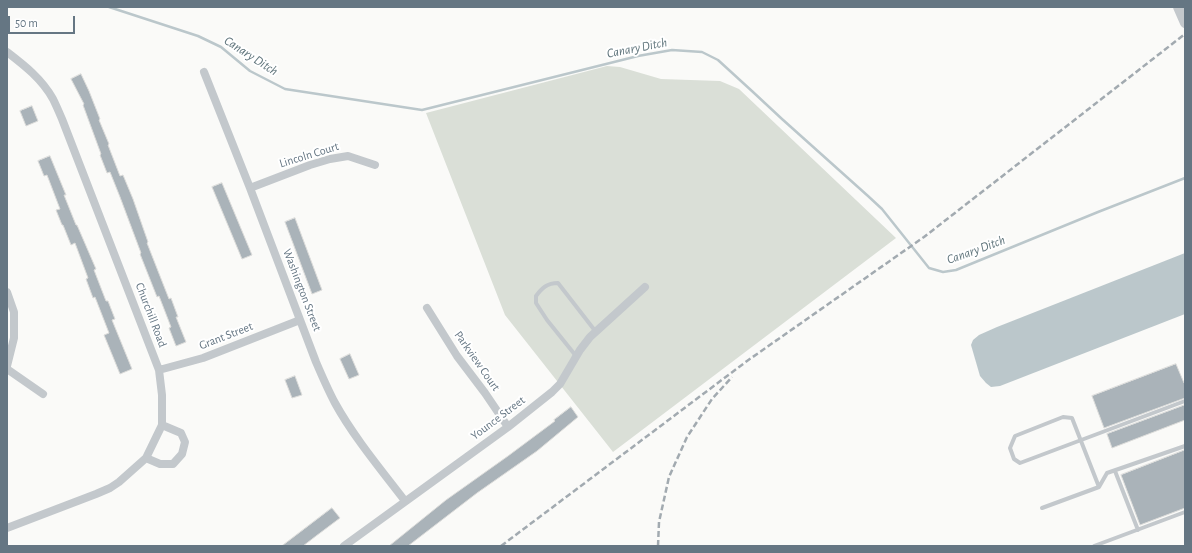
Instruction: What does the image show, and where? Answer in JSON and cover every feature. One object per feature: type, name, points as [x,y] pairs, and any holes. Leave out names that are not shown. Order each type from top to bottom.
[{"type":"street","points":[[1178,7],[1185,23]]},
{"type":"street","name":"Churchill Road","points":[[7,52],[31,72],[44,86],[52,98],[72,145],[159,370],[162,395],[162,425],[146,458],[119,482],[110,488],[7,528]]},
{"type":"street","name":"Washington Street","points":[[204,72],[316,362],[336,405],[365,448],[405,501]]},
{"type":"street","name":"Lincoln Court","points":[[250,188],[330,159],[348,156],[375,165]]},
{"type":"street","name":"Younce Street","points":[[344,546],[508,427],[552,392],[560,384],[590,337],[645,287]]},
{"type":"street","points":[[7,292],[14,312],[14,338],[7,366]]},
{"type":"street","name":"Parkview Court","points":[[427,308],[457,356],[508,427]]},
{"type":"street","name":"Grant Street","points":[[159,370],[203,358],[300,320]]},
{"type":"street","points":[[7,369],[43,394]]},
{"type":"street","points":[[146,458],[160,464],[173,464],[182,454],[185,442],[181,433],[162,425]]},
{"type":"lane","points":[[577,356],[547,320],[536,303],[536,296],[544,286],[552,283],[558,283],[596,332]]},
{"type":"lane","points":[[1099,487],[1080,440],[1072,418],[1063,417],[1015,436],[1010,448],[1014,459],[1020,463],[1080,440],[1185,401]]},
{"type":"lane","points":[[1042,508],[1099,487],[1107,473],[1185,446]]},
{"type":"lane","points":[[1115,471],[1138,530]]},
{"type":"lane","points":[[1094,546],[1185,512]]},
{"type":"shaded area","points":[[607,66],[620,67],[661,79],[720,81],[739,89],[896,238],[613,452],[505,315],[426,113]]},
{"type":"shaded area","points":[[1185,253],[1185,314],[1000,386],[991,387],[980,376],[971,345],[973,340],[979,335]]},
{"type":"building","points":[[81,74],[100,119],[99,120],[120,176],[123,175],[133,199],[148,242],[147,243],[169,299],[171,298],[178,317],[176,317],[186,342],[176,346],[169,328],[171,327],[140,254],[141,253],[120,197],[110,172],[107,173],[100,155],[101,154],[83,105],[84,104],[71,79]]},
{"type":"building","points":[[32,106],[38,121],[26,126],[20,111]]},
{"type":"building","points":[[50,156],[66,195],[64,195],[76,225],[96,269],[94,270],[115,319],[112,320],[132,369],[120,374],[104,335],[109,333],[95,297],[93,298],[86,279],[88,278],[75,243],[71,245],[56,210],[60,209],[47,175],[44,176],[38,161]]},
{"type":"building","points":[[222,183],[252,255],[242,259],[212,187]]},
{"type":"building","points":[[295,218],[322,290],[312,294],[285,222]]},
{"type":"building","points":[[350,354],[359,375],[349,379],[340,359]]},
{"type":"building","points":[[1176,364],[1185,383],[1185,398],[1104,428],[1092,396]]},
{"type":"building","points":[[295,376],[302,395],[292,398],[285,380]]},
{"type":"building","points":[[1185,405],[1185,420],[1112,448],[1107,434]]},
{"type":"building","points":[[571,407],[578,417],[537,451],[477,493],[408,546],[389,546],[446,500],[508,456],[555,421],[554,420]]},
{"type":"building","points":[[1185,450],[1185,508],[1140,525],[1121,475]]},
{"type":"building","points":[[332,508],[340,518],[303,546],[282,546]]},
{"type":"waterway","name":"Canary Ditch","points":[[109,7],[198,36],[221,47],[250,71],[285,89],[422,110],[638,56],[672,50],[702,52],[718,60],[882,209],[929,268],[943,272],[956,270],[1185,178]]},
{"type":"railway","points":[[501,546],[747,361],[924,237],[1185,34]]},
{"type":"railway","points":[[658,546],[659,522],[669,477],[687,437],[712,399],[732,377]]}]
